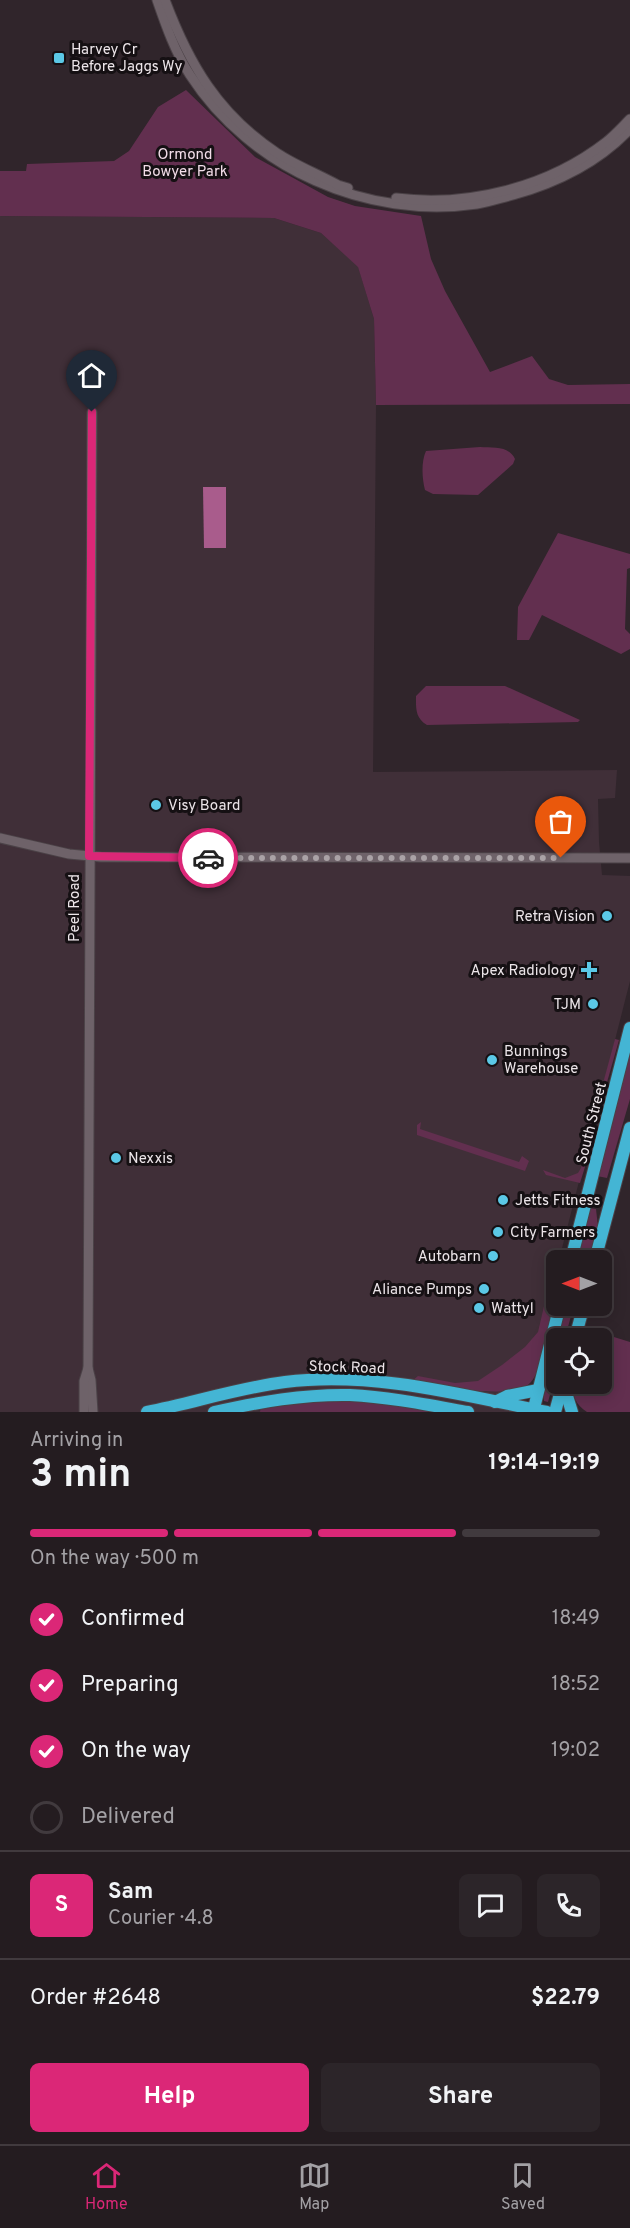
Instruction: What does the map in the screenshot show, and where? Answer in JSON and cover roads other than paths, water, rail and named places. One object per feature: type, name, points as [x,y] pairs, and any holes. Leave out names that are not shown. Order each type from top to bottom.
[{"type":"highway","name":"South Street","points":[[574,1250],[630,1028]]},
{"type":"highway","points":[[599,1250],[630,1128]]},
{"type":"highway","points":[[533,1411],[557,1316]]},
{"type":"highway","name":"Stock Road","points":[[147,1412],[262,1386],[332,1379],[377,1381],[547,1412]]},
{"type":"highway","points":[[495,1402],[507,1396],[527,1394],[538,1390]]},
{"type":"highway","points":[[555,1412],[560,1394]]},
{"type":"highway","points":[[568,1394],[572,1412]]},
{"type":"highway","name":"Stock Road","points":[[214,1412],[282,1398],[349,1395],[412,1402],[468,1412]]},
{"type":"street","points":[[158,0],[170,36],[190,75],[214,106],[249,142],[274,159],[332,189],[370,201],[440,207],[478,204],[494,200],[545,185],[570,172],[613,146],[630,129]]},
{"type":"street","points":[[165,0],[178,36],[196,71],[238,123],[278,154],[338,185],[373,195],[442,200],[477,197],[534,182],[578,161],[608,141],[630,120]]},
{"type":"street","name":"Peel Road","points":[[92,412],[88,1368],[93,1412]]},
{"type":"street","points":[[0,838],[69,854],[89,856],[630,858]]},
{"type":"street","name":"Peel Road","points":[[84,1412],[84,1380],[88,1368]]},
{"type":"place","name":"Harvey Cr Before Jaggs Wy","points":[[59,58]]},
{"type":"place","name":"Visy Board","points":[[156,805]]},
{"type":"place","name":"Retra Vision","points":[[607,916]]},
{"type":"place","name":"Apex Radiology","points":[[589,970]]},
{"type":"place","name":"TJM","points":[[593,1004]]},
{"type":"place","name":"Bunnings Warehouse","points":[[492,1060]]},
{"type":"place","name":"Nexxis","points":[[116,1158]]},
{"type":"place","name":"Jetts Fitness","points":[[503,1200]]},
{"type":"place","name":"City Farmers","points":[[498,1232]]},
{"type":"place","name":"Autobarn","points":[[493,1256]]},
{"type":"place","name":"Aliance Pumps","points":[[484,1289]]},
{"type":"place","name":"Wattyl","points":[[479,1308]]},
{"type":"park label","name":"Ormond Bowyer Park","points":[[185,162]]}]
